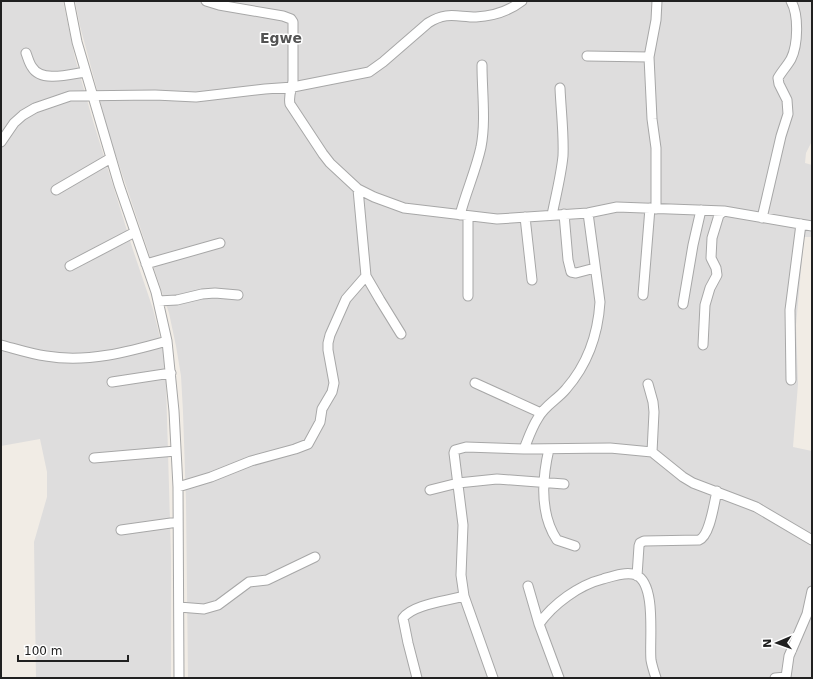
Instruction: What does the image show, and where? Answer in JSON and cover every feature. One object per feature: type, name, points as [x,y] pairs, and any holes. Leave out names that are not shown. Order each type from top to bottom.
[{"type":"street","points":[[69,1],[77,42],[85,72],[111,158],[158,301],[167,341],[171,373],[178,487],[179,678]]},
{"type":"street","points":[[206,1],[219,5],[283,16],[291,19],[293,26],[293,87],[289,96],[290,104],[323,154],[330,162],[358,189],[374,197],[404,208],[497,219],[588,213],[617,207],[724,210],[812,226]]},
{"type":"street","points":[[1,142],[14,123],[23,115],[35,108],[70,96],[155,95],[196,97],[293,87],[369,72],[436,18],[444,15],[477,17],[490,15],[517,5],[522,1]]},
{"type":"street","points":[[643,295],[653,208],[656,148],[652,119],[649,57],[656,20],[657,1]]},
{"type":"street","points":[[762,218],[781,136],[788,114],[787,100],[779,84],[778,78],[790,60],[796,44],[796,13],[791,1]]},
{"type":"street","points":[[26,53],[32,68],[38,74],[57,76],[85,72]]},
{"type":"street","points":[[587,56],[649,57]]},
{"type":"street","points":[[468,296],[464,215],[481,146],[484,123],[482,65]]},
{"type":"street","points":[[552,215],[561,175],[563,156],[560,88]]},
{"type":"street","points":[[56,190],[111,158]]},
{"type":"street","points":[[358,189],[366,276],[401,334]]},
{"type":"street","points":[[683,304],[693,245],[701,210]]},
{"type":"street","points":[[703,345],[705,306],[710,288],[717,275],[716,268],[711,258],[712,238],[719,215],[724,210]]},
{"type":"street","points":[[524,449],[538,417],[566,390],[580,371],[594,339],[600,302],[588,213]]},
{"type":"street","points":[[564,214],[568,260],[571,272],[576,273],[595,268]]},
{"type":"street","points":[[525,217],[532,280]]},
{"type":"street","points":[[791,380],[790,316],[801,224]]},
{"type":"street","points":[[70,266],[135,232]]},
{"type":"street","points":[[146,264],[220,243]]},
{"type":"street","points":[[178,487],[211,477],[251,460],[295,449],[308,444],[320,422],[322,409],[333,388],[334,383],[328,350],[330,335],[346,299],[366,276]]},
{"type":"street","points":[[158,301],[177,300],[202,294],[215,293],[238,295]]},
{"type":"street","points":[[1,345],[45,356],[66,358],[128,352],[167,341]]},
{"type":"street","points":[[112,382],[171,373]]},
{"type":"street","points":[[475,383],[541,413]]},
{"type":"street","points":[[648,384],[654,412],[652,452]]},
{"type":"street","points":[[493,678],[464,596],[461,575],[463,525],[454,453],[457,448],[610,448],[652,452],[688,480],[756,507],[812,540]]},
{"type":"street","points":[[549,449],[544,482],[546,512],[553,534],[557,540],[575,546]]},
{"type":"street","points":[[94,458],[176,451]]},
{"type":"street","points":[[430,490],[458,483],[497,479],[564,484]]},
{"type":"street","points":[[637,576],[640,543],[644,541],[703,539],[709,525],[717,492]]},
{"type":"street","points":[[121,530],[178,522]]},
{"type":"street","points":[[179,607],[204,608],[218,605],[249,582],[267,580],[315,557]]},
{"type":"street","points":[[539,624],[563,599],[581,588],[600,579],[617,575],[630,574],[637,576],[647,589],[650,604],[651,661],[656,678]]},
{"type":"street","points":[[528,586],[539,624],[559,678]]},
{"type":"street","points":[[775,678],[786,677],[789,656],[807,614],[812,591]]},
{"type":"street","points":[[417,678],[403,618],[412,611],[429,604],[464,596]]},
{"type":"shaded area","points":[[1,1],[63,1],[75,58],[93,121],[153,309],[163,350],[166,383],[171,556],[171,678],[36,678],[34,542],[47,497],[47,472],[40,439],[1,446]]},
{"type":"shaded area","points":[[75,1],[812,1],[812,141],[806,153],[805,163],[812,165],[812,237],[804,237],[796,325],[798,384],[793,447],[812,451],[812,678],[188,678],[186,501],[183,412],[181,376],[176,346],[169,313],[110,138],[80,26]]},
{"type":"district","name":"Egwe","points":[[281,38]]}]
